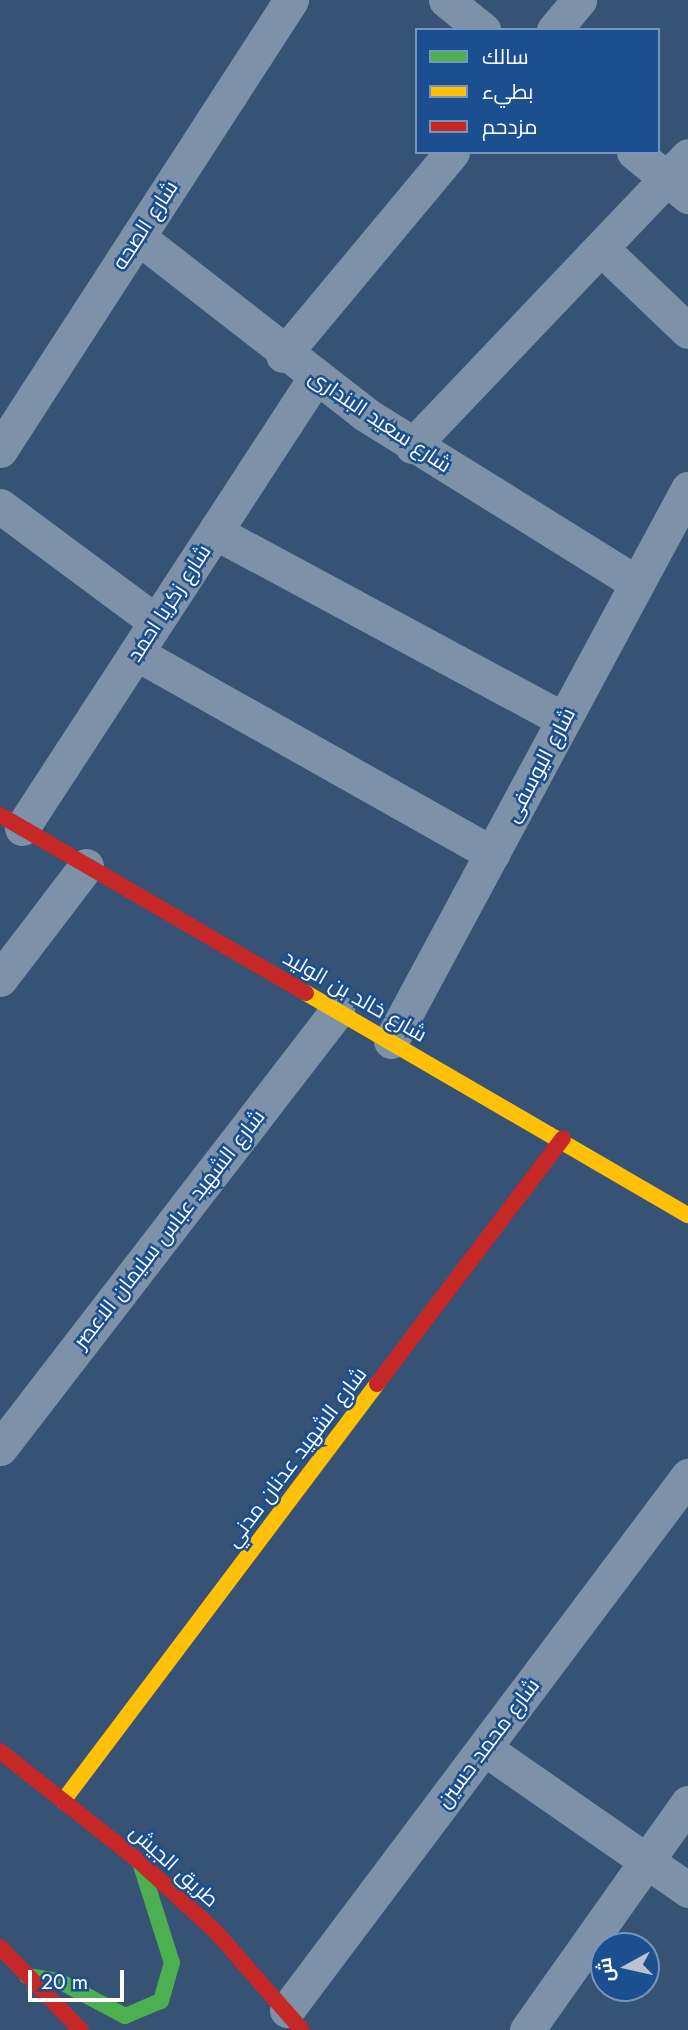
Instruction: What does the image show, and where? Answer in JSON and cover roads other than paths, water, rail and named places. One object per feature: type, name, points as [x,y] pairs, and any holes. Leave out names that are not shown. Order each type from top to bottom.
[{"type":"main road","name":"شارع خالد بن الوليد","points":[[11,822],[563,1138],[688,1215]]},
{"type":"main road","name":"شارع الشهيد عدنان مدني","points":[[63,1801],[563,1138]]},
{"type":"main road","name":"طريق الجيش","points":[[0,1751],[139,1861],[295,2020]]},
{"type":"main road","points":[[27,1976],[60,1981],[125,2016],[161,2001],[172,1964],[139,1861]]},
{"type":"main road","points":[[0,1947],[81,2030]]},
{"type":"street","name":"شارع الصحه","points":[[0,450],[291,0]]},
{"type":"street","points":[[446,0],[481,28]]},
{"type":"street","points":[[556,28],[579,0]]},
{"type":"street","points":[[283,355],[450,154]]},
{"type":"street","points":[[412,446],[601,248],[681,177],[638,154]]},
{"type":"street","name":"شارع سعيد البندارى","points":[[138,237],[283,355],[412,446],[637,583]]},
{"type":"street","points":[[601,248],[688,331]]},
{"type":"street","name":"شارع زكريا احمد","points":[[11,822],[136,653],[314,378]]},
{"type":"street","name":"شارع اليوسفى","points":[[391,1041],[688,489]]},
{"type":"street","points":[[0,506],[156,622]]},
{"type":"street","points":[[215,532],[564,720]]},
{"type":"street","points":[[136,653],[492,854]]},
{"type":"street","points":[[0,979],[86,866]]},
{"type":"street","name":"شارع الشهيد عباس سليمان الاعصر","points":[[0,1448],[337,1011]]},
{"type":"street","name":"شارع محمد حسين","points":[[295,2020],[484,1748],[688,1476]]},
{"type":"street","points":[[484,1748],[688,1890]]},
{"type":"street","points":[[527,2030],[688,1803]]}]
